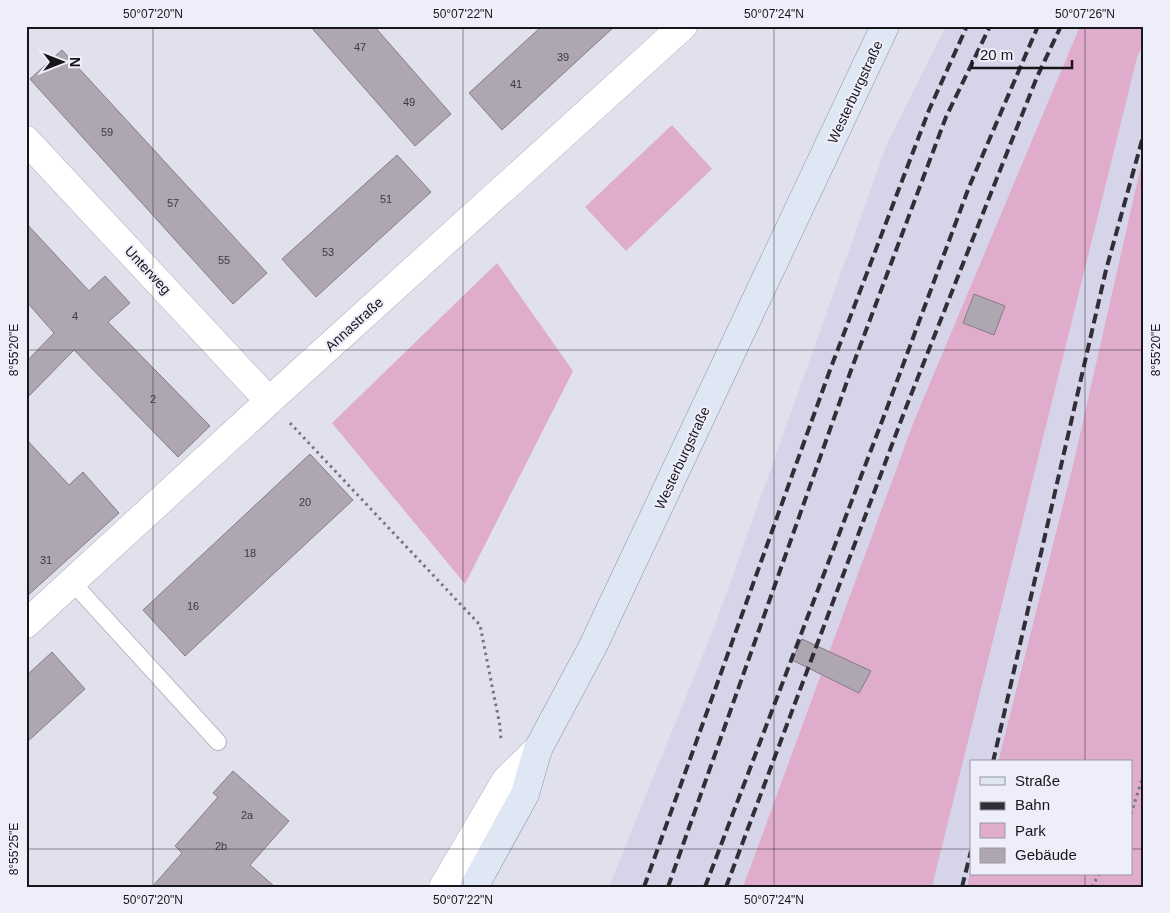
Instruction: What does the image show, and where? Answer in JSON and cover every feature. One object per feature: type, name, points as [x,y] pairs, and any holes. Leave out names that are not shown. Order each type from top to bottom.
[{"type":"main road","name":"Westerburgstraße","points":[[474,887],[525,794],[538,749],[593,646],[885,26]]},
{"type":"street","name":"Annastraße","points":[[26,624],[683,26]]},
{"type":"street","name":"Unterweg","points":[[26,140],[269,401]]},
{"type":"street","points":[[443,887],[506,780],[538,749]]},
{"type":"lane","points":[[72,582],[218,742]]},
{"type":"path","points":[[269,401],[480,625],[500,726]]},
{"type":"path","points":[[1132,811],[1144,773]]},
{"type":"shaded area","points":[[946,26],[1080,26],[914,421],[743,887],[609,887],[715,625],[887,144]]},
{"type":"shaded area","points":[[1144,41],[1144,152],[1073,465],[999,760],[970,760],[970,873],[967,887],[932,887],[1137,58]]},
{"type":"green space","points":[[1080,26],[1144,26],[1144,41],[1137,58],[932,887],[743,887],[914,421]]},
{"type":"green space","points":[[672,125],[712,169],[626,251],[585,207]]},
{"type":"green space","points":[[1144,152],[1144,887],[967,887],[970,873],[970,876],[1132,876],[1132,760],[999,760],[1073,465]]},
{"type":"green space","points":[[497,263],[573,371],[465,584],[332,423]]},
{"type":"building","points":[[310,26],[374,26],[451,114],[415,146]]},
{"type":"building","points":[[542,26],[615,26],[502,130],[469,93]]},
{"type":"building","points":[[62,50],[267,273],[233,304],[30,79]]},
{"type":"building","points":[[397,155],[431,192],[316,297],[282,259]]},
{"type":"building","points":[[26,223],[89,291],[105,276],[130,303],[108,322],[210,426],[178,457],[74,350],[26,399],[26,362],[54,333],[26,301]]},
{"type":"building","points":[[974,294],[1005,306],[994,335],[963,323]]},
{"type":"building","points":[[26,439],[69,485],[83,472],[119,513],[26,597]]},
{"type":"building","points":[[310,454],[353,500],[185,656],[143,610]]},
{"type":"building","points":[[802,639],[871,671],[859,693],[792,660]]},
{"type":"building","points":[[52,652],[85,689],[26,743],[26,676]]},
{"type":"building","points":[[233,771],[289,821],[250,865],[275,887],[152,887],[182,853],[175,846],[218,797],[213,793]]},
{"type":"railway","points":[[644,887],[830,370],[929,110],[967,26]]},
{"type":"railway","points":[[668,887],[850,373],[946,117],[990,26]]},
{"type":"railway","points":[[705,887],[969,187],[1038,26]]},
{"type":"railway","points":[[726,887],[905,410],[1037,77],[1061,26]]},
{"type":"railway","points":[[993,760],[1106,270],[1144,133]]},
{"type":"railway","points":[[962,887],[970,855]]}]
